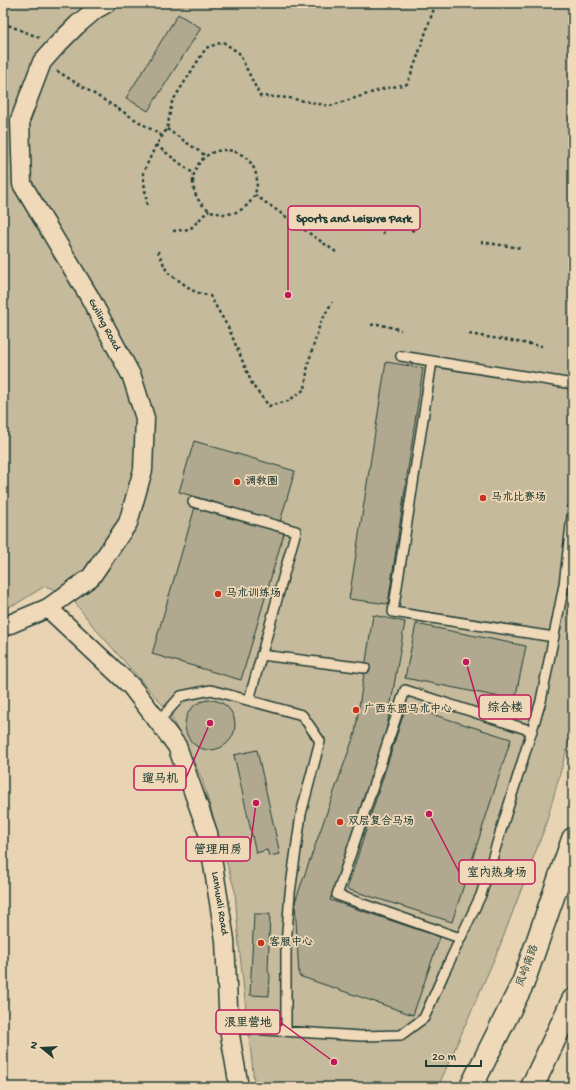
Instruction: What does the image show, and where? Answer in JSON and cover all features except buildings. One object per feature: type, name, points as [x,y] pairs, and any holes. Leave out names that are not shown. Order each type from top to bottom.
[{"type":"main road","name":"凤岭南路","points":[[471,1087],[523,983],[573,839]]},
{"type":"main road","points":[[532,1087],[573,1000]]},
{"type":"street","name":"Guiling Road","points":[[3,627],[48,608],[91,577],[128,523],[143,470],[145,418],[132,377],[89,296],[22,184],[20,120],[42,62],[57,45],[96,9],[107,3]]},
{"type":"street","name":"Lanhuali Road","points":[[48,608],[131,686],[177,746],[208,833],[225,940],[228,1029],[239,1087]]},
{"type":"lane","points":[[401,356],[573,384]]},
{"type":"lane","points":[[432,361],[393,612],[554,637]]},
{"type":"lane","points":[[193,502],[296,531],[249,700]]},
{"type":"lane","points":[[228,1029],[361,1036],[401,1035],[424,1018],[481,895],[541,701],[564,585],[573,508]]},
{"type":"lane","points":[[261,655],[365,668]]},
{"type":"lane","points":[[158,722],[181,696],[211,690],[302,715],[320,741],[301,814],[290,892],[286,945],[286,1031]]},
{"type":"lane","points":[[460,938],[337,896],[405,690],[532,731]]},
{"type":"path","points":[[147,205],[143,173],[156,145],[166,129],[172,102],[206,48],[223,42],[239,53],[260,96],[290,98],[330,106],[383,89],[407,84],[416,63],[436,3]]},
{"type":"path","points":[[3,23],[57,45]]},
{"type":"path","points":[[42,62],[162,136]]},
{"type":"path","points":[[166,129],[206,156]]},
{"type":"path","points":[[156,145],[194,174]]},
{"type":"path","points":[[226,149],[236,151],[246,157],[252,164],[257,174],[255,195],[240,211],[230,214],[219,214],[209,210],[201,203],[193,184],[194,174],[198,164],[206,156],[215,151],[226,149]]},
{"type":"path","points":[[255,195],[336,252]]},
{"type":"path","points":[[173,231],[190,229],[209,210]]},
{"type":"path","points":[[382,234],[392,222],[414,231]]},
{"type":"path","points":[[481,242],[521,248]]},
{"type":"path","points":[[158,251],[167,272],[194,292],[210,296],[229,329],[253,386],[269,406],[288,401],[305,390],[308,364],[320,324],[332,302]]},
{"type":"path","points":[[371,325],[378,324],[401,330]]},
{"type":"path","points":[[469,334],[542,346]]},
{"type":"shaded area","points":[[3,3],[573,3],[573,727],[545,827],[499,948],[438,1087],[256,1087],[254,1081],[239,946],[235,891],[202,779],[168,711],[93,626],[69,595],[45,586],[16,604],[3,608]]},
{"type":"place","name":"Sports and Leisure Park","points":[[288,295]]},
{"type":"place","name":"调教圈","points":[[237,482]]},
{"type":"place","name":"马术比赛场","points":[[483,498]]},
{"type":"place","name":"马术训练场","points":[[218,594]]},
{"type":"place","name":"综合楼","points":[[466,662]]},
{"type":"place","name":"广西东盟马术中心","points":[[356,710]]},
{"type":"place","name":"遛马机","points":[[210,723]]},
{"type":"place","name":"管理用房","points":[[256,803]]},
{"type":"place","name":"室内热身场","points":[[429,814]]},
{"type":"place","name":"双层复合马场","points":[[340,822]]},
{"type":"place","name":"客服中心","points":[[261,943]]},
{"type":"place","name":"浪里营地","points":[[334,1062]]}]
